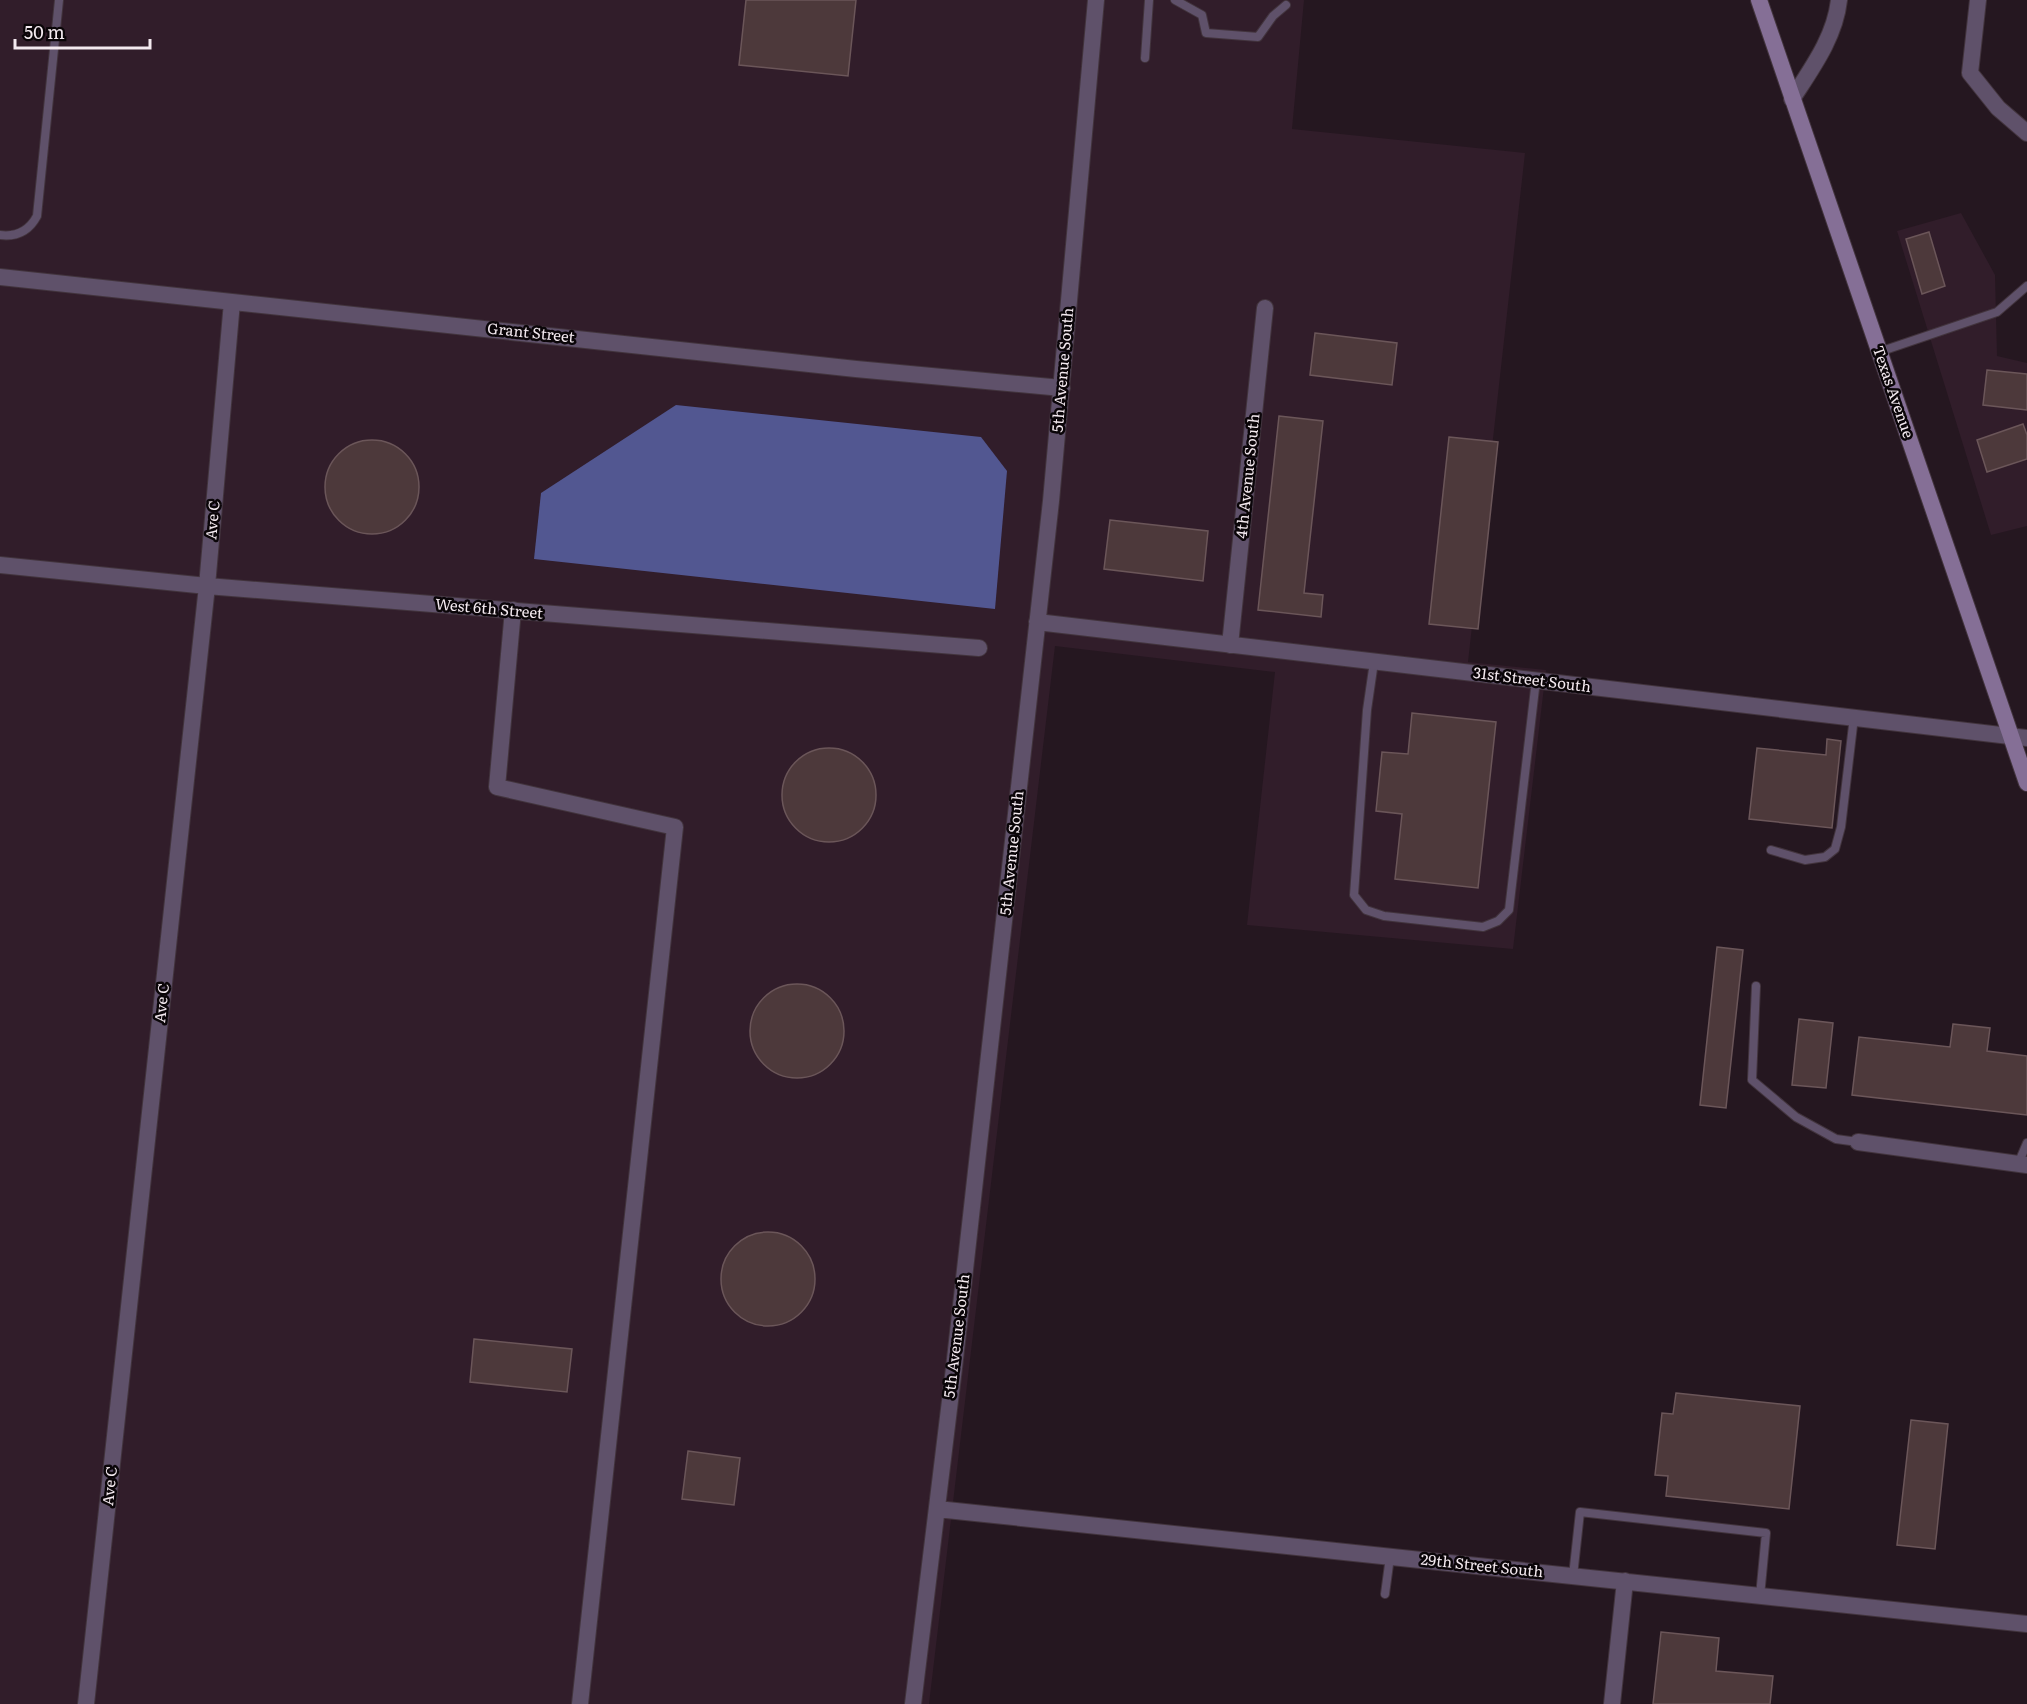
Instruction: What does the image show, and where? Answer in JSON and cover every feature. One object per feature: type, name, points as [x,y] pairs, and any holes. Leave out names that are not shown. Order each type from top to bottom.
[{"type":"main road","name":"Texas Avenue","points":[[1759,0],[1879,352],[2019,737],[2027,783]]},
{"type":"street","name":"5th Avenue South","points":[[913,1704],[1037,622],[1062,388],[1096,0]]},
{"type":"street","points":[[1792,99],[1824,50],[1838,16],[1839,0]]},
{"type":"street","points":[[1978,0],[1970,73],[1998,108],[2027,133]]},
{"type":"street","name":"Grant Street","points":[[0,277],[868,370],[1062,388]]},
{"type":"street","name":"Ave C","points":[[86,1704],[207,586],[232,302]]},
{"type":"street","name":"4th Avenue South","points":[[1230,645],[1265,308]]},
{"type":"street","name":"West 6th Street","points":[[0,565],[207,586],[979,648]]},
{"type":"street","points":[[513,610],[497,787],[675,826],[580,1704]]},
{"type":"street","name":"31st Street South","points":[[1037,622],[2019,737]]},
{"type":"street","points":[[1858,1142],[2023,1164]]},
{"type":"street","name":"29th Street South","points":[[937,1509],[2027,1624]]},
{"type":"street","points":[[1612,1704],[1625,1581]]},
{"type":"lane","points":[[0,236],[22,233],[37,216],[58,0]]},
{"type":"lane","points":[[1145,58],[1149,0]]},
{"type":"lane","points":[[1175,0],[1202,15],[1206,33],[1258,37],[1273,16],[1286,5]]},
{"type":"lane","points":[[1879,352],[1997,312],[2027,286]]},
{"type":"lane","points":[[1374,662],[1367,710],[1354,895],[1366,910],[1384,916],[1483,927],[1498,921],[1509,910],[1536,680]]},
{"type":"lane","points":[[1771,850],[1805,860],[1825,857],[1834,849],[1841,827],[1854,717]]},
{"type":"lane","points":[[1756,986],[1752,1080],[1796,1118],[1836,1139],[1858,1142]]},
{"type":"lane","points":[[2023,1164],[2027,1143]]},
{"type":"lane","points":[[1573,1576],[1580,1512],[1766,1533],[1760,1596]]},
{"type":"lane","points":[[1385,1594],[1390,1557]]},
{"type":"shaded area","points":[[0,0],[1304,0],[1292,129],[1525,153],[1468,662],[1546,670],[1513,949],[1247,925],[1275,672],[1055,646],[929,1704],[0,1704]]},
{"type":"shaded area","points":[[1961,213],[1995,275],[1997,356],[2027,363],[2027,526],[1991,535],[1897,231]]},
{"type":"water","points":[[676,405],[981,437],[1007,471],[995,609],[534,559],[541,493]]},
{"type":"building","points":[[746,0],[856,0],[848,76],[739,65]]},
{"type":"building","points":[[1929,232],[1945,286],[1922,294],[1906,239]]},
{"type":"building","points":[[1315,333],[1397,343],[1392,385],[1310,375]]},
{"type":"building","points":[[1987,370],[2027,374],[2027,410],[1983,405]]},
{"type":"building","points":[[1279,416],[1323,421],[1304,593],[1323,595],[1321,617],[1258,610]]},
{"type":"building","points":[[2023,424],[2027,435],[2027,459],[1987,472],[1977,440]]},
{"type":"building","points":[[1449,437],[1498,442],[1478,629],[1429,624]]},
{"type":"building","points":[[372,440],[390,443],[405,454],[416,469],[419,487],[416,505],[405,520],[390,531],[372,534],[354,531],[339,520],[328,505],[325,487],[328,469],[339,454],[354,443]]},
{"type":"building","points":[[1110,520],[1208,531],[1203,581],[1104,569]]},
{"type":"building","points":[[1412,713],[1496,722],[1478,888],[1395,879],[1402,814],[1376,811],[1382,752],[1408,754]]},
{"type":"building","points":[[1827,739],[1841,741],[1832,828],[1749,819],[1757,748],[1826,755]]},
{"type":"building","points":[[829,748],[847,751],[862,762],[873,777],[876,795],[873,813],[862,828],[847,839],[829,842],[811,839],[796,828],[785,813],[782,795],[785,777],[796,762],[811,751]]},
{"type":"building","points":[[1717,947],[1743,950],[1726,1108],[1700,1105]]},
{"type":"building","points":[[797,984],[815,987],[830,998],[841,1013],[844,1031],[841,1049],[830,1064],[815,1075],[797,1078],[779,1075],[764,1064],[753,1049],[750,1031],[753,1013],[764,998],[779,987]]},
{"type":"building","points":[[1799,1019],[1833,1023],[1826,1088],[1792,1085]]},
{"type":"building","points":[[1953,1024],[1990,1028],[1987,1051],[2027,1056],[2027,1115],[1852,1095],[1859,1037],[1950,1047]]},
{"type":"building","points":[[768,1232],[786,1235],[801,1246],[812,1261],[815,1279],[812,1297],[801,1312],[786,1323],[768,1326],[750,1323],[735,1312],[724,1297],[721,1279],[724,1261],[735,1246],[750,1235]]},
{"type":"building","points":[[474,1339],[572,1349],[567,1392],[470,1382]]},
{"type":"building","points":[[1676,1393],[1800,1406],[1789,1509],[1666,1496],[1668,1476],[1655,1475],[1662,1413],[1673,1414]]},
{"type":"building","points":[[1911,1420],[1948,1424],[1935,1549],[1897,1545]]},
{"type":"building","points":[[688,1451],[740,1458],[734,1505],[682,1499]]},
{"type":"building","points":[[1661,1632],[1719,1638],[1716,1671],[1773,1676],[1770,1704],[1653,1704]]}]
